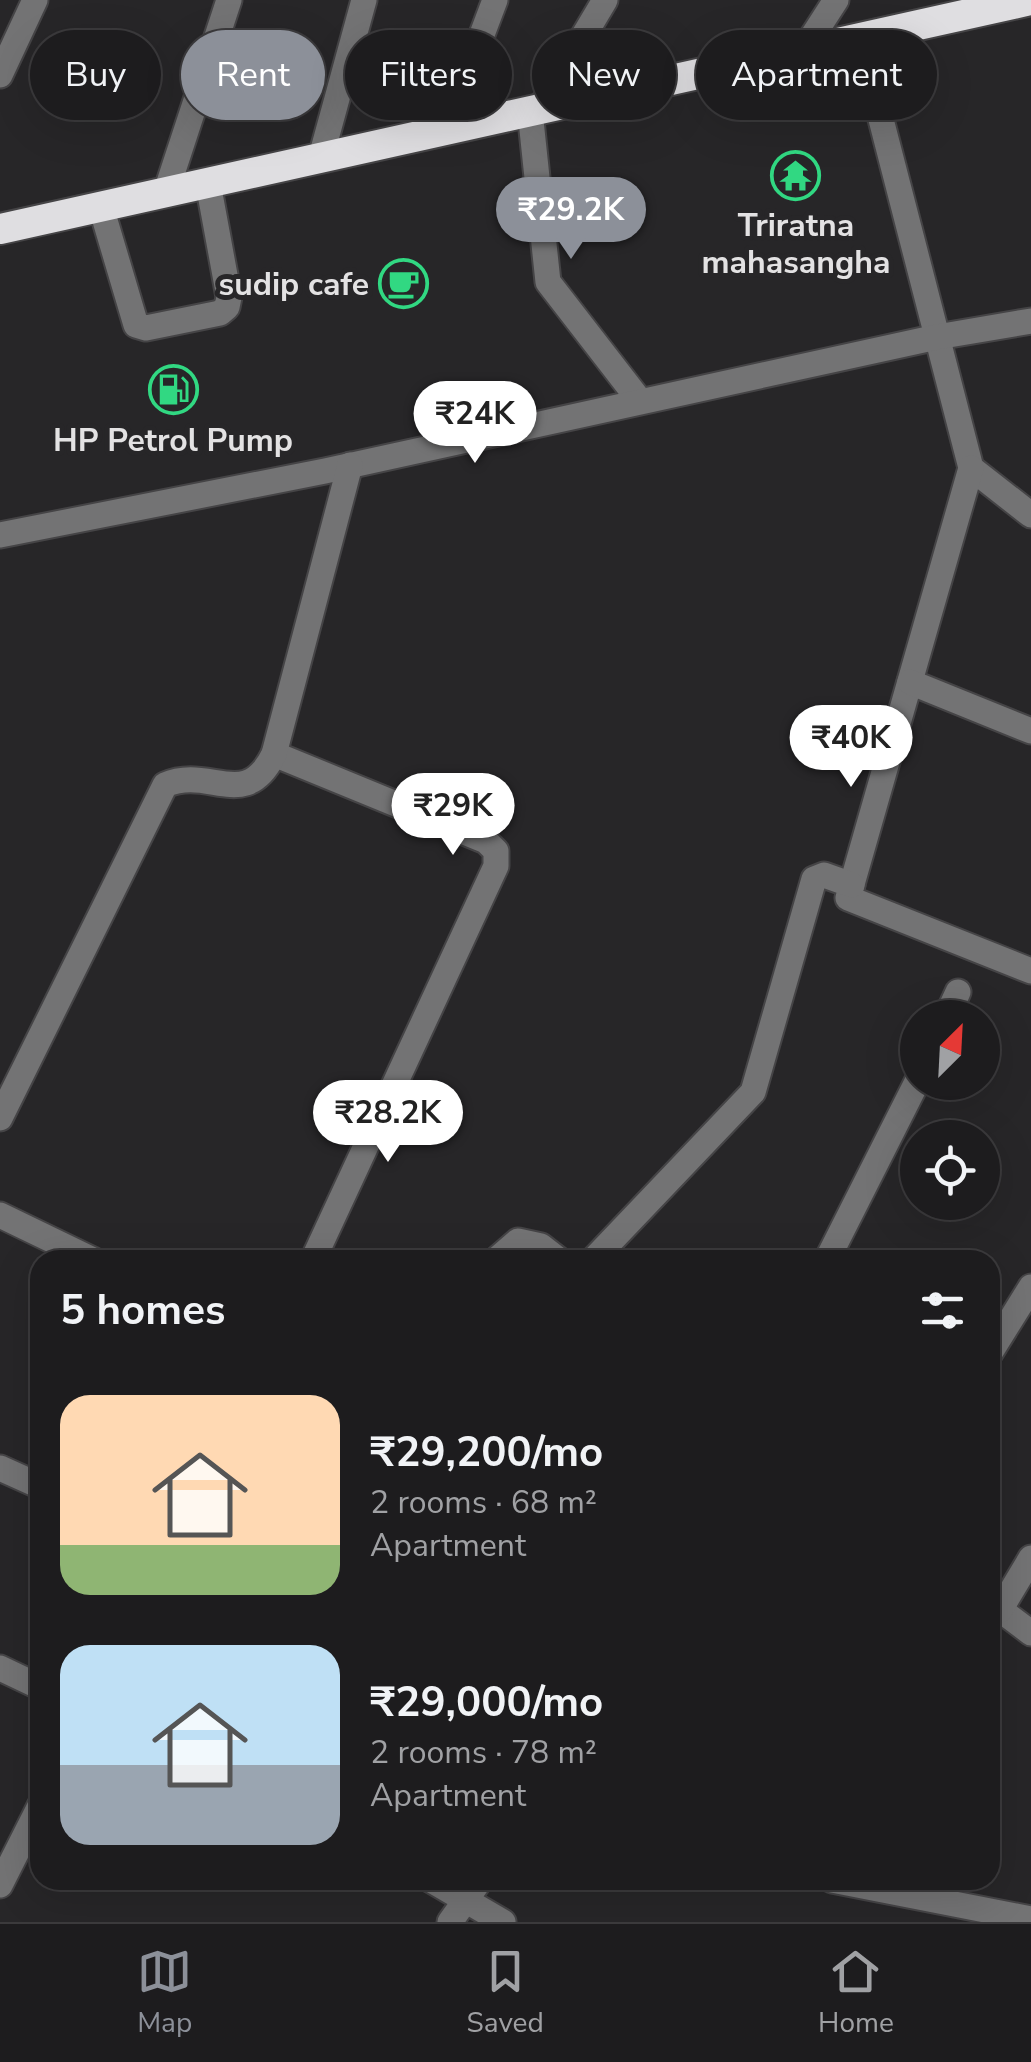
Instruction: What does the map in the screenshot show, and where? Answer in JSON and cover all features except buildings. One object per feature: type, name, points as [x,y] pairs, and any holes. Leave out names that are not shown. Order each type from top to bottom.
[{"type":"highway","points":[[896,30],[1031,0]]},
{"type":"highway","points":[[0,229],[532,111]]},
{"type":"street","points":[[0,75],[34,0]]},
{"type":"street","points":[[166,192],[229,0]]},
{"type":"street","points":[[321,158],[364,0]]},
{"type":"street","points":[[446,130],[495,0]]},
{"type":"street","points":[[587,30],[606,0]]},
{"type":"street","points":[[817,30],[836,0]]},
{"type":"street","points":[[536,120],[548,282],[640,402]]},
{"type":"street","points":[[881,120],[972,468],[848,898],[1031,971]]},
{"type":"street","points":[[101,206],[136,325],[146,328],[220,314],[229,297],[208,182]]},
{"type":"street","points":[[0,535],[350,465],[937,337],[1031,321]]},
{"type":"street","points":[[0,1118],[165,785],[179,779],[247,786],[264,775],[274,754],[350,465]]},
{"type":"street","points":[[972,468],[1031,515]]},
{"type":"street","points":[[910,682],[1031,730]]},
{"type":"street","points":[[274,754],[486,842],[496,851],[496,866],[318,1250]]},
{"type":"street","points":[[603,1250],[753,1092],[814,878],[824,876],[852,885]]},
{"type":"street","points":[[954,1000],[958,992]]},
{"type":"street","points":[[832,1250],[908,1100]]},
{"type":"street","points":[[0,1215],[72,1250]]},
{"type":"street","points":[[507,1250],[518,1240],[546,1250]]},
{"type":"street","points":[[1000,1338],[1031,1287]]},
{"type":"street","points":[[0,1468],[30,1482]]},
{"type":"street","points":[[1000,1599],[1031,1558]]},
{"type":"street","points":[[1000,1610],[1031,1634]]},
{"type":"street","points":[[0,1668],[30,1682]]},
{"type":"street","points":[[0,1885],[30,1826]]},
{"type":"street","points":[[450,1922],[473,1890]]},
{"type":"street","points":[[475,1890],[503,1922]]},
{"type":"street","points":[[883,1890],[1031,1919]]},
{"type":"place","name":"Triratna mahasangha","points":[[796,175]]},
{"type":"place","name":"sudip cafe","points":[[404,284]]},
{"type":"place","name":"HP Petrol Pump","points":[[173,390]]}]
